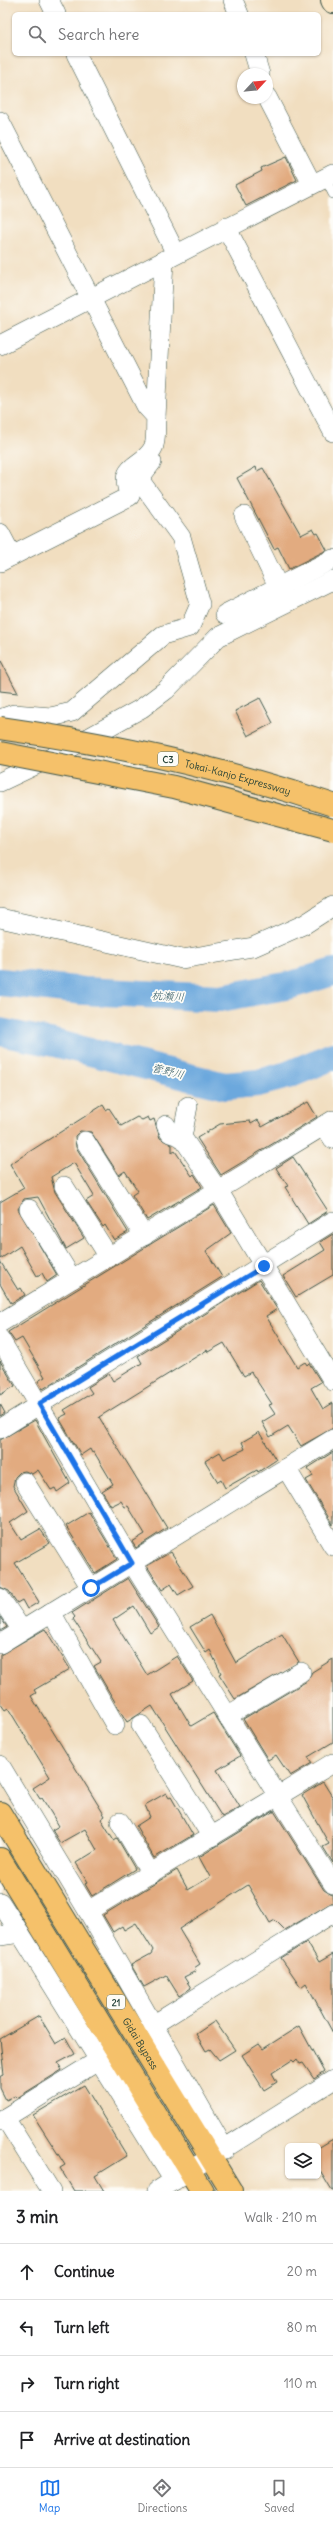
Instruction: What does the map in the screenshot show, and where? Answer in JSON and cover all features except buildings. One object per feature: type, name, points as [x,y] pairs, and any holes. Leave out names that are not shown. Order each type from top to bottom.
[{"type":"highway","name":"Tokai-Kanjo Expressway","points":[[0,728],[174,761],[295,792],[333,805]]},
{"type":"highway","points":[[0,753],[174,787],[333,830]]},
{"type":"highway","name":"Gidai Bypass","points":[[0,1813],[218,2154],[231,2191]]},
{"type":"highway","name":"21","points":[[0,1860],[182,2176],[202,2191]]},
{"type":"street","points":[[48,0],[55,12]]},
{"type":"street","points":[[233,0],[238,12]]},
{"type":"street","points":[[0,719],[14,714],[51,718],[72,712],[164,635],[190,627],[200,604],[181,537],[139,479],[152,465],[170,257],[77,56]]},
{"type":"street","points":[[255,56],[258,68]]},
{"type":"street","points":[[0,345],[91,299],[226,227],[326,183],[272,104]]},
{"type":"street","points":[[0,121],[146,406],[156,417]]},
{"type":"street","points":[[226,227],[333,432]]},
{"type":"street","points":[[0,533],[6,559],[130,496],[126,486],[128,472],[134,464],[146,457],[154,447]]},
{"type":"street","points":[[244,516],[279,588]]},
{"type":"street","points":[[224,614],[333,560]]},
{"type":"street","points":[[0,782],[61,753],[142,708],[166,690],[218,637],[333,580]]},
{"type":"street","points":[[0,918],[182,959],[253,947],[305,924],[333,906]]},
{"type":"street","points":[[182,1137],[188,1106]]},
{"type":"street","points":[[166,1125],[170,1133],[182,1137],[218,1190],[333,1381]]},
{"type":"street","points":[[0,1323],[218,1190],[330,1128]]},
{"type":"street","points":[[85,1141],[144,1236]]},
{"type":"street","points":[[64,1186],[109,1257]]},
{"type":"street","points":[[29,1209],[72,1279]]},
{"type":"street","points":[[0,1429],[264,1266],[333,1221]]},
{"type":"street","points":[[0,1339],[132,1563],[333,1884]]},
{"type":"street","points":[[0,1644],[333,1439]]},
{"type":"street","points":[[286,1468],[333,1546]]},
{"type":"street","points":[[25,1482],[91,1588]]},
{"type":"street","points":[[0,1598],[22,1630]]},
{"type":"street","points":[[51,1612],[115,1725]]},
{"type":"street","points":[[227,1716],[302,1672]]},
{"type":"street","points":[[141,1724],[212,1837]]},
{"type":"street","points":[[88,1912],[333,1763]]},
{"type":"street","points":[[0,1765],[88,1912],[153,2025],[218,2154]]},
{"type":"street","points":[[120,1822],[150,1874]]},
{"type":"street","points":[[0,1902],[99,2060],[182,2176]]},
{"type":"street","points":[[153,2025],[333,1913]]},
{"type":"street","points":[[0,1936],[20,1933]]},
{"type":"street","points":[[51,2191],[2,2119],[99,2060]]},
{"type":"street","points":[[157,2191],[218,2154],[333,2080]]},
{"type":"waterway","name":"杭瀬川","points":[[0,982],[84,991],[220,998],[291,985],[333,972]]},
{"type":"waterway","name":"菅野川","points":[[0,1032],[54,1043],[225,1086],[258,1083],[288,1075],[333,1056]]},
{"type":"route","points":[[91,1588],[132,1563],[39,1404],[264,1266]]}]
